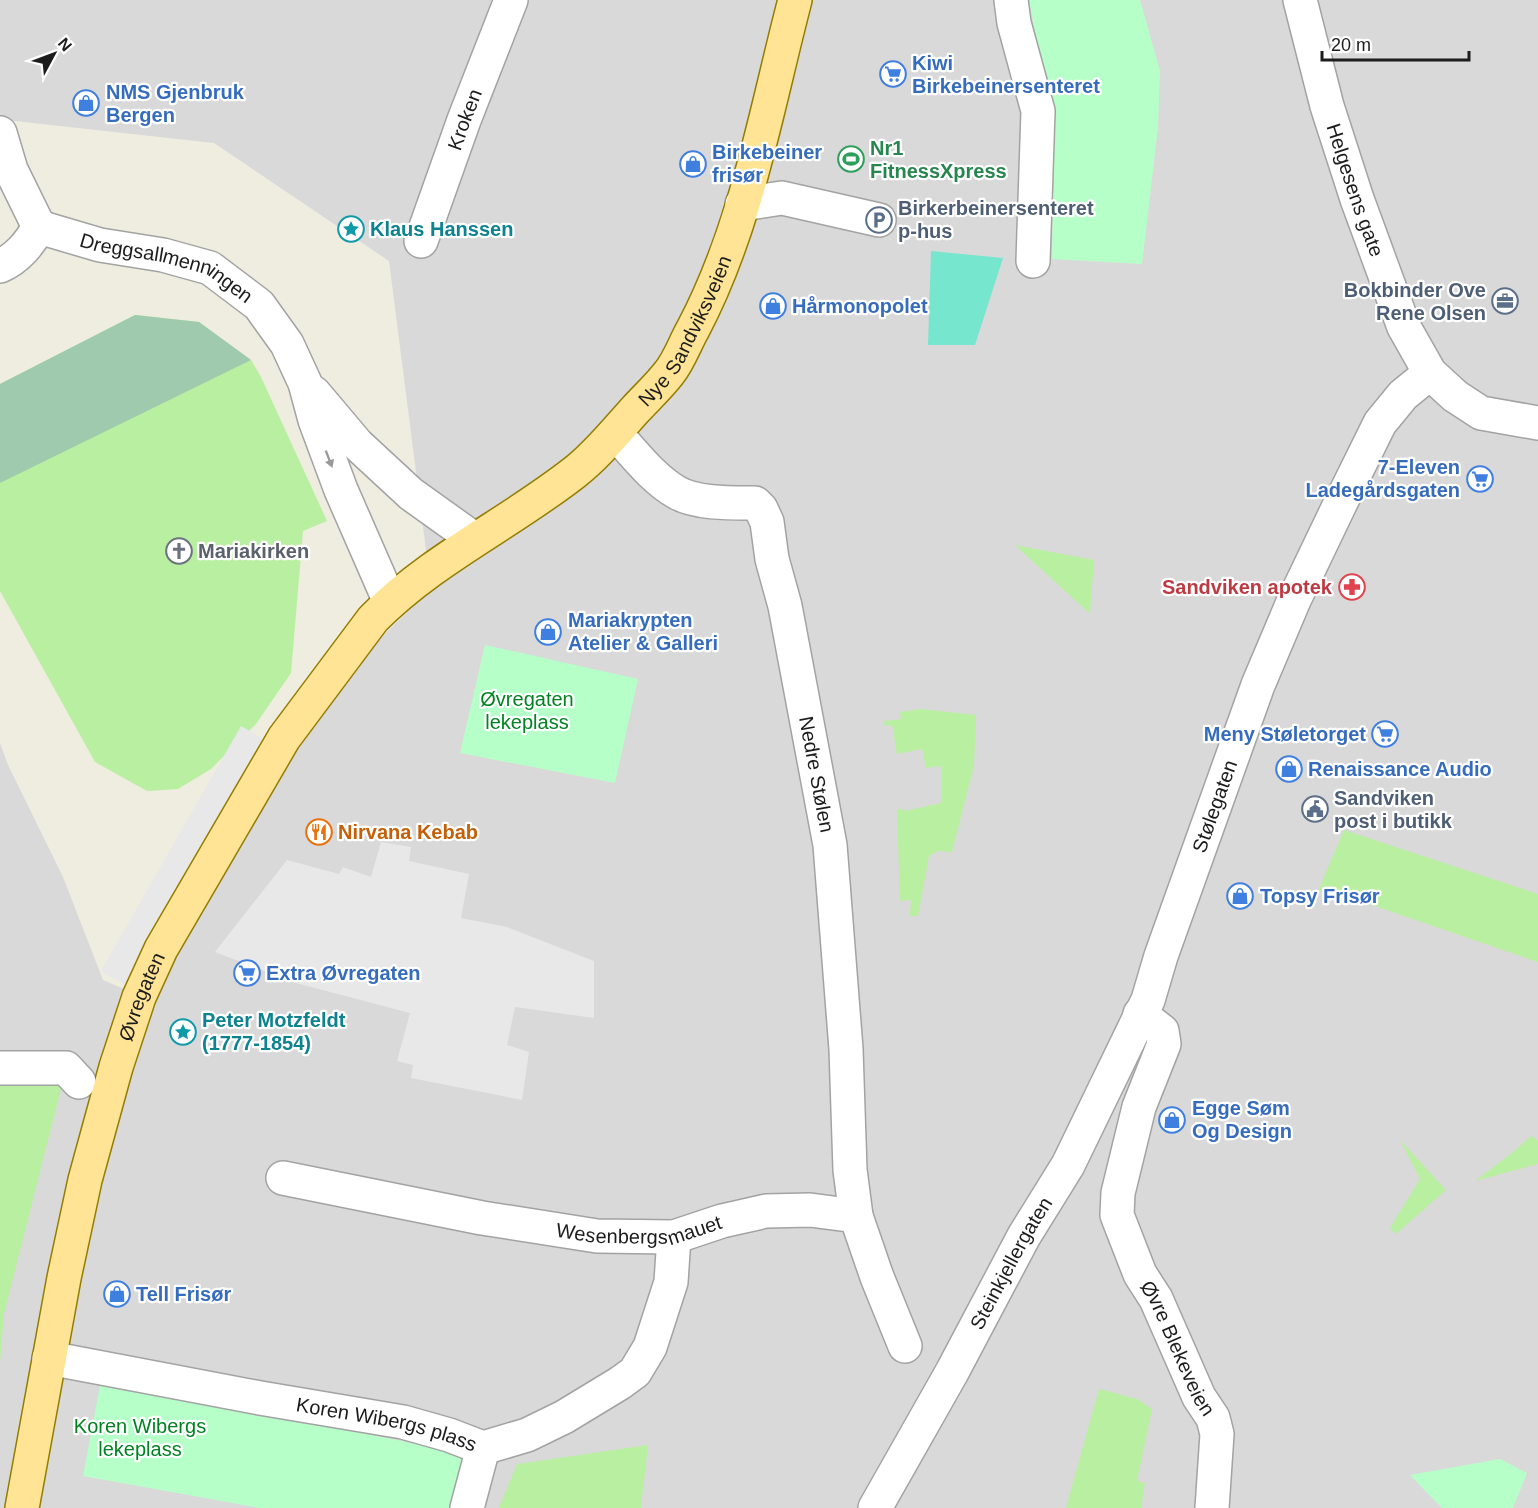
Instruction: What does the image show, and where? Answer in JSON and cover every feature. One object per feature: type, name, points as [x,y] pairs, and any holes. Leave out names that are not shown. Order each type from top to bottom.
[{"type":"main road","name":"Nye Sandviksveien","points":[[436,566],[474,539],[515,516],[577,471],[615,434],[670,372],[703,309],[727,249],[742,204],[795,0]]},
{"type":"main road","name":"Øvregaten","points":[[22,1508],[85,1180],[116,1067],[139,997],[161,949],[284,738],[373,619],[390,602],[436,566]]},
{"type":"street","name":"Kroken","points":[[422,241],[464,120],[511,0]]},
{"type":"street","points":[[1011,0],[1014,23],[1038,111],[1033,261]]},
{"type":"street","name":"Helgesens gate","points":[[1300,0],[1327,106],[1357,199],[1404,327],[1430,373],[1455,396],[1481,412],[1538,423]]},
{"type":"street","points":[[0,133],[11,170],[39,227],[29,244],[11,261],[0,266]]},
{"type":"street","points":[[742,204],[782,198],[879,220]]},
{"type":"street","name":"Dreggsallmenningen","points":[[39,227],[100,245],[163,255],[210,268],[259,305],[287,344],[305,383],[315,420],[341,490],[390,602]]},
{"type":"street","name":"Stølegaten","points":[[1140,1014],[1148,1000],[1161,956],[1258,685],[1294,600],[1380,423],[1403,394],[1430,373]]},
{"type":"street","name":"Dreggsallmenningen","points":[[305,383],[357,444],[372,458],[411,494],[474,539]]},
{"type":"street","name":"Nedre Stølen","points":[[615,434],[660,481],[678,494],[710,501],[754,503],[761,509],[767,522],[772,559],[785,606],[830,845],[846,1049],[850,1170],[856,1216]]},
{"type":"street","name":"Øvre Blekeveien","points":[[1140,1014],[1162,1031],[1164,1044],[1139,1107],[1118,1193],[1117,1215],[1140,1274],[1156,1299],[1199,1397],[1213,1418],[1217,1434],[1212,1508]]},
{"type":"street","name":"Steinkjellergaten","points":[[875,1508],[952,1372],[1024,1236],[1068,1165],[1140,1014]]},
{"type":"street","points":[[0,1068],[66,1068],[79,1082]]},
{"type":"street","name":"Wesenbergsmauet","points":[[283,1178],[527,1225],[597,1236],[675,1237],[722,1221],[766,1211],[810,1210],[856,1216]]},
{"type":"street","points":[[856,1216],[905,1346]]},
{"type":"street","name":"Koren Wibergs plass","points":[[50,1358],[260,1398],[403,1422],[483,1448],[527,1435],[564,1417],[635,1372],[650,1347],[671,1282],[675,1237]]},
{"type":"street","points":[[467,1508],[483,1448]]},
{"type":"shaded area","points":[[0,0],[1538,0],[1538,1508],[0,1508],[0,743],[8,765],[63,877],[103,980],[140,996],[231,783],[431,589],[389,261],[214,143],[6,120],[0,123]]},
{"type":"shaded area","points":[[931,251],[1003,258],[975,345],[928,345]]},
{"type":"shaded area","points":[[241,726],[270,743],[130,988],[101,971]]},
{"type":"shaded area","points":[[381,842],[411,847],[409,861],[469,874],[461,918],[507,927],[594,961],[594,1018],[515,1007],[507,1045],[529,1052],[522,1100],[411,1078],[413,1065],[397,1061],[410,1013],[296,983],[215,952],[287,860],[339,874],[343,867],[371,877]]},
{"type":"green space","points":[[1029,0],[1140,0],[1160,71],[1158,127],[1142,264],[1052,259],[1054,132]]},
{"type":"green space","points":[[135,315],[199,322],[251,360],[327,521],[303,531],[291,673],[256,724],[211,769],[178,789],[147,791],[95,762],[0,591],[0,384]]},
{"type":"green space","points":[[135,315],[199,322],[251,360],[0,483],[0,384]]},
{"type":"green space","points":[[1015,545],[1094,560],[1090,614]]},
{"type":"green space","name":"Øvregaten lekeplass","points":[[485,645],[638,679],[615,783],[460,753]]},
{"type":"green space","points":[[921,709],[976,715],[974,766],[952,852],[938,851],[929,856],[918,916],[910,916],[911,900],[900,901],[897,809],[905,811],[941,803],[942,766],[926,768],[922,749],[897,754],[892,725],[885,726],[884,721],[901,719],[900,712]]},
{"type":"green space","points":[[1344,830],[1538,894],[1538,962],[1334,892],[1318,891]]},
{"type":"green space","points":[[63,1081],[4,1314],[0,1363],[0,1084]]},
{"type":"green space","points":[[1531,1136],[1538,1140],[1538,1164],[1475,1181],[1513,1152]]},
{"type":"green space","points":[[1400,1140],[1446,1190],[1396,1234],[1390,1228],[1420,1179]]},
{"type":"green space","name":"Koren Wibergs lekeplass","points":[[101,1380],[465,1454],[452,1508],[260,1508],[83,1476]]},
{"type":"green space","points":[[1099,1389],[1137,1399],[1152,1409],[1137,1481],[1145,1483],[1141,1508],[1066,1508]]},
{"type":"green space","points":[[648,1445],[641,1508],[499,1508],[517,1464]]},
{"type":"green space","points":[[1500,1459],[1527,1473],[1513,1508],[1442,1508],[1410,1475]]},
{"type":"place","name":"Kiwi Birkebeinersenteret","points":[[893,74]]},
{"type":"place","name":"NMS Gjenbruk Bergen","points":[[86,103]]},
{"type":"place","name":"Nr1 FitnessXpress","points":[[851,159]]},
{"type":"place","name":"Birkebeiner frisør","points":[[693,164]]},
{"type":"place","name":"Birkerbeinersenteret p-hus","points":[[879,220]]},
{"type":"place","name":"Klaus Hanssen","points":[[351,229]]},
{"type":"place","name":"Bokbinder Ove Rene Olsen","points":[[1505,301]]},
{"type":"place","name":"Hårmonopolet","points":[[773,306]]},
{"type":"place","name":"7-Eleven Ladegårdsgaten","points":[[1480,479]]},
{"type":"place","name":"Mariakirken","points":[[179,551]]},
{"type":"place","name":"Sandviken apotek","points":[[1352,587]]},
{"type":"place","name":"Mariakrypten Atelier & Galleri","points":[[548,632]]},
{"type":"place","name":"Meny Støletorget","points":[[1385,734]]},
{"type":"place","name":"Renaissance Audio","points":[[1289,769]]},
{"type":"place","name":"Sandviken post i butikk","points":[[1315,809]]},
{"type":"place","name":"Nirvana Kebab","points":[[319,832]]},
{"type":"place","name":"Topsy Frisør","points":[[1240,896]]},
{"type":"place","name":"Extra Øvregaten","points":[[247,973]]},
{"type":"place","name":"Peter Motzfeldt (1777-1854)","points":[[183,1032]]},
{"type":"place","name":"Egge Søm Og Design","points":[[1172,1120]]},
{"type":"place","name":"Tell Frisør","points":[[117,1294]]}]
